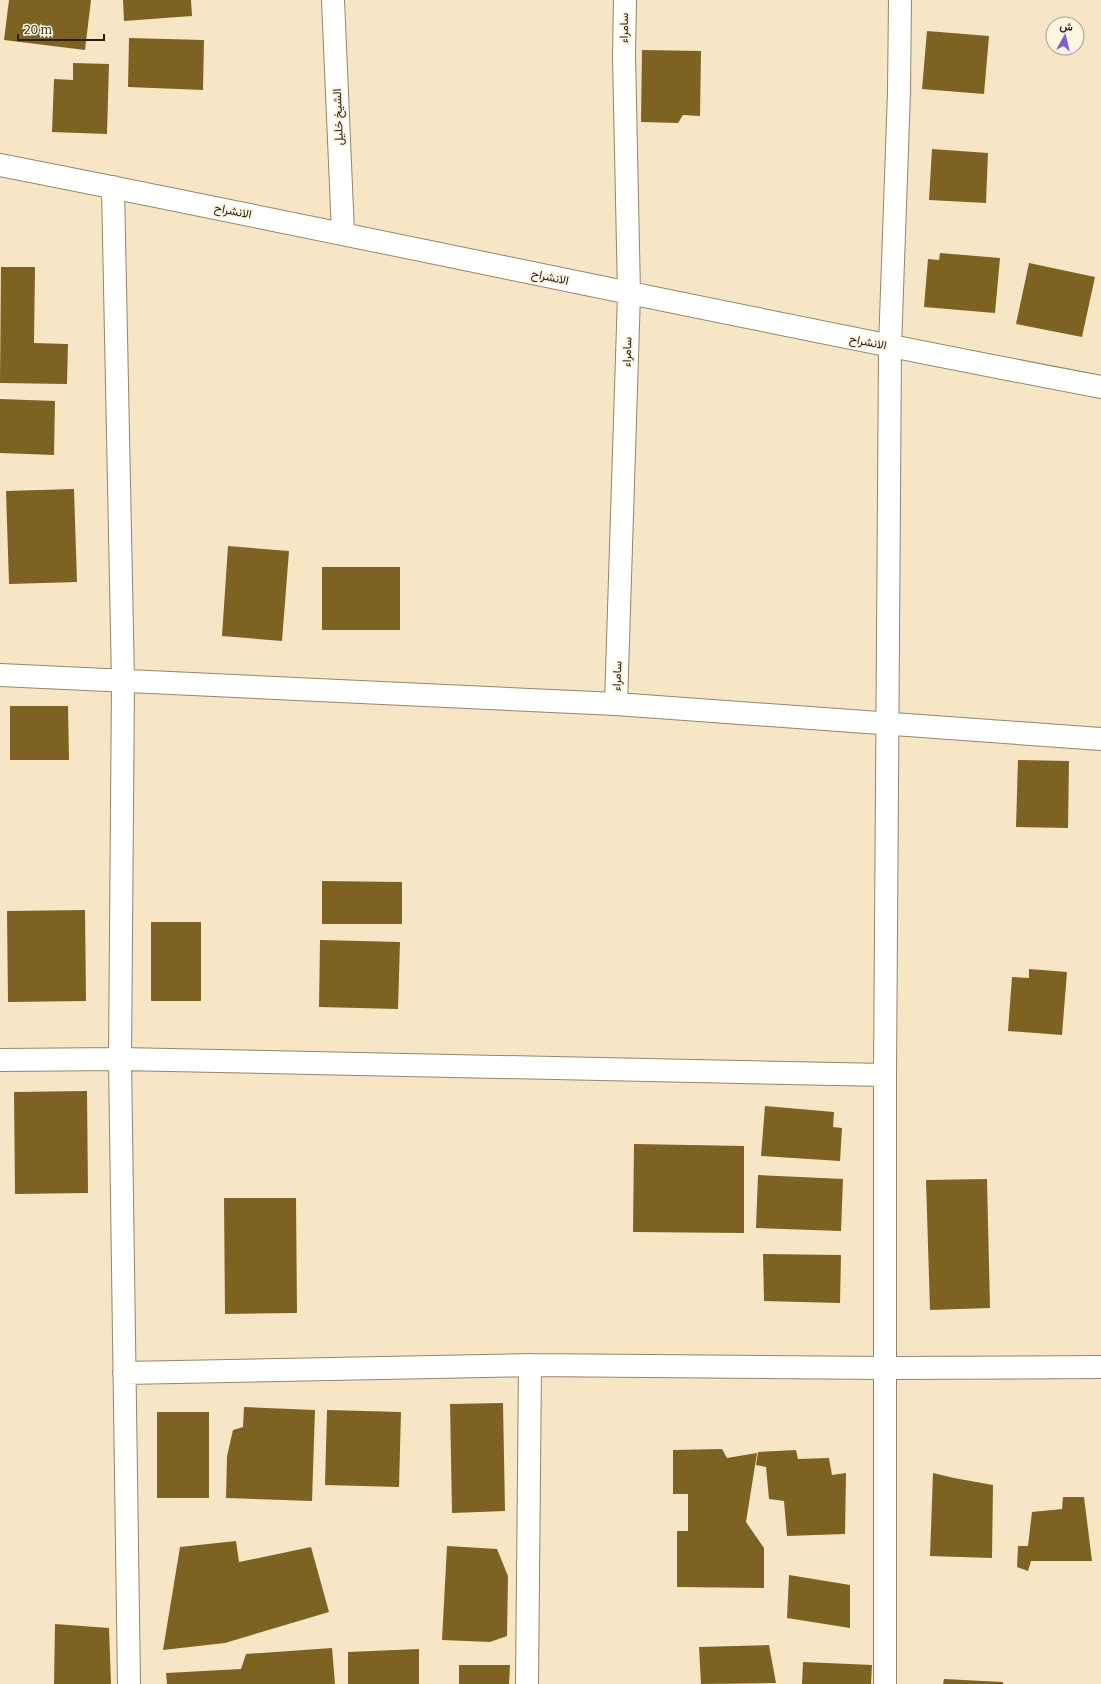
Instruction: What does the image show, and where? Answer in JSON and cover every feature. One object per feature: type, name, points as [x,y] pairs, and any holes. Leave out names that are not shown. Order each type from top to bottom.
[{"type":"street","name":"الشيخ خليل","points":[[333,0],[343,233]]},
{"type":"street","name":"سامراء","points":[[616,704],[629,294],[624,55],[625,0]]},
{"type":"street","points":[[885,1684],[885,1075],[889,725],[890,347],[899,92],[900,0]]},
{"type":"street","name":"الانشراح","points":[[0,165],[343,233],[629,294],[890,347],[1101,387]]},
{"type":"street","points":[[113,187],[123,681],[120,1059],[128,1684]]},
{"type":"street","points":[[0,675],[616,704],[889,725],[1101,739]]},
{"type":"street","points":[[0,1060],[120,1059],[885,1075]]},
{"type":"street","points":[[124,1373],[530,1365],[886,1368],[1101,1367]]},
{"type":"street","points":[[527,1684],[530,1365]]},
{"type":"building","points":[[9,0],[91,0],[85,50],[4,40]]},
{"type":"building","points":[[123,0],[191,0],[192,16],[124,21]]},
{"type":"building","points":[[927,31],[989,36],[984,94],[922,89]]},
{"type":"building","points":[[129,38],[204,40],[203,90],[128,87]]},
{"type":"building","points":[[642,50],[701,51],[700,116],[683,115],[678,123],[641,122]]},
{"type":"building","points":[[73,63],[109,64],[107,134],[52,132],[54,79],[73,80]]},
{"type":"building","points":[[932,149],[988,153],[986,203],[929,200]]},
{"type":"building","points":[[940,253],[1000,258],[995,313],[924,307],[928,259],[939,260]]},
{"type":"building","points":[[1029,263],[1095,277],[1082,337],[1016,324]]},
{"type":"building","points":[[1,267],[35,267],[34,343],[68,344],[67,384],[0,383]]},
{"type":"building","points":[[0,399],[55,401],[54,455],[0,453]]},
{"type":"building","points":[[74,489],[77,582],[9,584],[6,491]]},
{"type":"building","points":[[228,546],[289,551],[282,641],[222,636]]},
{"type":"building","points":[[322,567],[400,567],[400,630],[322,630]]},
{"type":"building","points":[[10,706],[68,706],[69,760],[10,760]]},
{"type":"building","points":[[1018,760],[1069,761],[1068,828],[1016,827]]},
{"type":"building","points":[[322,881],[402,882],[402,924],[322,924]]},
{"type":"building","points":[[85,910],[86,1001],[8,1002],[7,911]]},
{"type":"building","points":[[151,922],[201,922],[201,1001],[151,1001]]},
{"type":"building","points":[[320,940],[400,942],[398,1009],[319,1007]]},
{"type":"building","points":[[1029,969],[1067,972],[1062,1035],[1008,1031],[1012,977],[1029,978]]},
{"type":"building","points":[[87,1091],[88,1193],[15,1194],[14,1092]]},
{"type":"building","points":[[765,1106],[834,1112],[833,1127],[842,1128],[840,1161],[761,1156]]},
{"type":"building","points":[[634,1144],[744,1146],[744,1233],[633,1232]]},
{"type":"building","points":[[758,1175],[843,1179],[841,1231],[756,1228]]},
{"type":"building","points":[[987,1179],[990,1308],[930,1310],[926,1180]]},
{"type":"building","points":[[224,1198],[296,1198],[297,1313],[225,1314]]},
{"type":"building","points":[[763,1254],[841,1255],[840,1303],[764,1301]]},
{"type":"building","points":[[503,1403],[505,1511],[452,1513],[450,1404]]},
{"type":"building","points":[[244,1407],[315,1410],[312,1501],[226,1498],[227,1456],[233,1430],[243,1427]]},
{"type":"building","points":[[327,1410],[401,1412],[399,1487],[325,1485]]},
{"type":"building","points":[[157,1412],[209,1412],[209,1498],[157,1498]]},
{"type":"building","points":[[722,1449],[727,1458],[757,1453],[746,1522],[764,1548],[764,1588],[677,1587],[677,1531],[688,1531],[688,1494],[673,1494],[673,1450]]},
{"type":"building","points":[[796,1450],[798,1459],[829,1458],[832,1475],[846,1473],[845,1534],[787,1536],[784,1501],[769,1499],[766,1467],[756,1465],[758,1452]]},
{"type":"building","points":[[933,1473],[993,1485],[992,1558],[930,1556]]},
{"type":"building","points":[[1063,1497],[1084,1497],[1092,1561],[1031,1561],[1028,1571],[1017,1567],[1018,1546],[1028,1546],[1032,1512],[1062,1509]]},
{"type":"building","points":[[236,1541],[239,1562],[311,1547],[329,1612],[225,1643],[163,1650],[180,1547]]},
{"type":"building","points":[[447,1546],[497,1549],[508,1576],[507,1636],[490,1642],[442,1640]]},
{"type":"building","points":[[789,1575],[850,1585],[850,1628],[787,1618]]},
{"type":"building","points":[[55,1624],[109,1628],[111,1684],[54,1684]]},
{"type":"building","points":[[769,1645],[776,1683],[701,1684],[699,1647]]},
{"type":"building","points":[[332,1648],[335,1684],[167,1684],[166,1673],[241,1669],[246,1654]]},
{"type":"building","points":[[419,1649],[419,1684],[348,1684],[348,1652]]},
{"type":"building","points":[[803,1662],[872,1665],[871,1684],[802,1684]]},
{"type":"building","points":[[459,1665],[510,1665],[509,1684],[459,1684]]},
{"type":"building","points":[[944,1679],[1003,1682],[1003,1684],[943,1684]]}]
